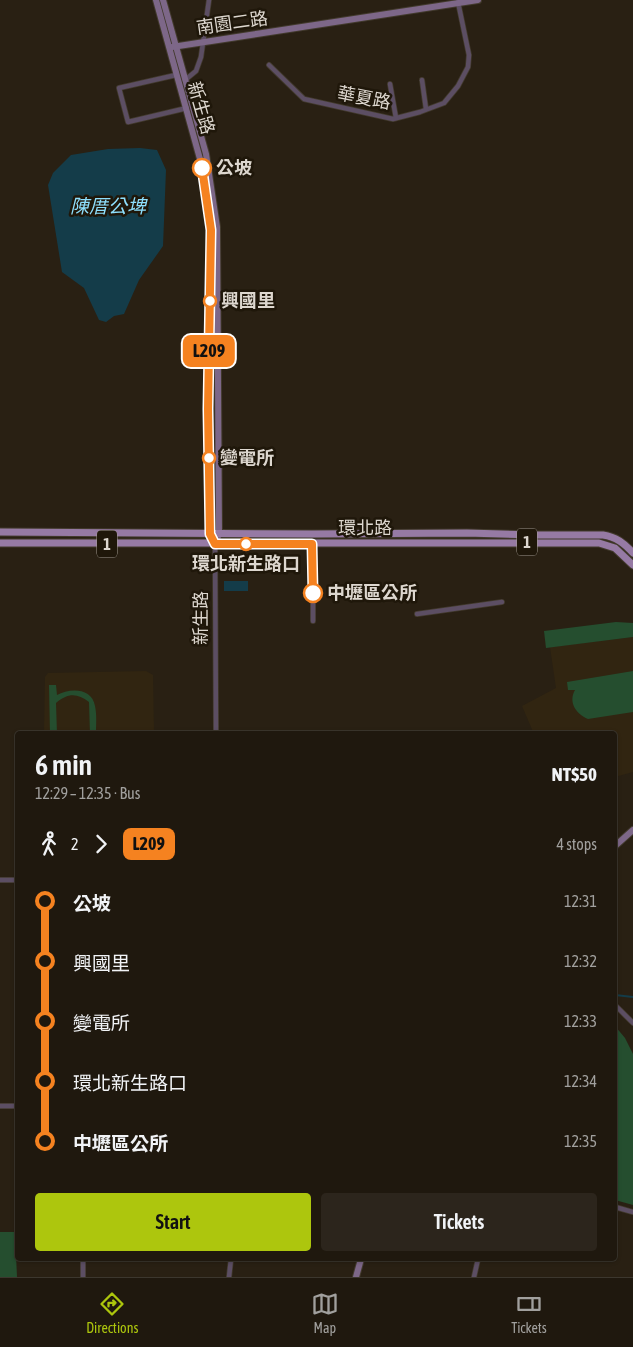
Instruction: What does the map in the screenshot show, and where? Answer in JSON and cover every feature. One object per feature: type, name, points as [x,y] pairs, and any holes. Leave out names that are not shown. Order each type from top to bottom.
[{"type":"main road","name":"新生路","points":[[156,0],[193,106],[206,154],[218,228],[219,534]]},
{"type":"main road","name":"新生路","points":[[163,0],[176,74],[200,159],[211,230],[208,409],[210,534],[215,544]]},
{"type":"main road","name":"南園二路","points":[[172,47],[478,0]]},
{"type":"main road","name":"環北路","points":[[0,532],[603,535],[613,537],[625,544],[633,553]]},
{"type":"main road","points":[[215,544],[219,534]]},
{"type":"main road","name":"環北路","points":[[0,543],[599,543],[615,548],[633,565]]},
{"type":"main road","points":[[617,844],[633,830]]},
{"type":"main road","points":[[356,1277],[360,1261]]},
{"type":"street","points":[[185,80],[196,71],[203,42],[209,0]]},
{"type":"street","name":"華夏路","points":[[269,65],[304,99],[393,119],[426,110],[444,103],[458,86],[468,66],[469,56],[458,2]]},
{"type":"street","points":[[176,74],[119,88],[128,122],[193,106]]},
{"type":"street","points":[[422,80],[426,110]]},
{"type":"street","points":[[390,84],[396,118]]},
{"type":"street","points":[[312,534],[312,544]]},
{"type":"street","points":[[413,534],[413,543]]},
{"type":"street","name":"新生路","points":[[215,544],[216,731]]},
{"type":"street","points":[[313,592],[313,620]]},
{"type":"street","points":[[417,614],[502,602]]},
{"type":"street","points":[[0,880],[15,880]]},
{"type":"street","points":[[617,1007],[633,1023]]},
{"type":"street","points":[[0,1106],[15,1106]]},
{"type":"street","points":[[617,1208],[633,1212]]},
{"type":"street","points":[[83,1261],[83,1277]]},
{"type":"street","points":[[229,1277],[231,1261]]},
{"type":"street","points":[[474,1277],[478,1261]]},
{"type":"shaded area","points":[[633,637],[633,772],[617,776],[617,731],[533,731],[522,706],[556,688],[550,647]]},
{"type":"shaded area","points":[[146,671],[153,675],[154,731],[44,731],[45,677],[48,673]]},
{"type":"green space","points":[[616,622],[633,623],[633,637],[546,648],[544,631]]},
{"type":"green space","points":[[633,671],[633,712],[588,719],[574,707],[572,699],[575,690],[568,690],[567,682]]},
{"type":"green space","points":[[49,685],[56,685],[57,695],[74,690],[85,692],[89,695],[96,709],[96,731],[90,731],[89,702],[72,695],[56,703],[57,731],[50,731]]},
{"type":"green space","points":[[617,1028],[625,1038],[633,1054],[633,1205],[617,1201]]},
{"type":"green space","points":[[0,1232],[15,1232],[17,1277],[0,1277]]},
{"type":"water","name":"陳厝公埤","points":[[140,148],[157,150],[166,170],[163,246],[139,280],[124,314],[114,316],[106,322],[99,320],[84,288],[62,272],[48,185],[53,173],[71,155],[108,149]]},
{"type":"water","points":[[224,581],[248,581],[248,591],[224,591]]},
{"type":"waterway","points":[[617,995],[633,997]]},
{"type":"bus line","name":"L209","points":[[202,168],[211,230],[208,409],[210,534],[215,544],[312,544],[313,593]]},
{"type":"place","name":"公坡","points":[[202,168]]},
{"type":"place","name":"興國里","points":[[210,301]]},
{"type":"place","name":"變電所","points":[[209,458]]},
{"type":"place","name":"環北新生路口","points":[[246,544]]},
{"type":"place","name":"中壢區公所","points":[[313,593]]}]
